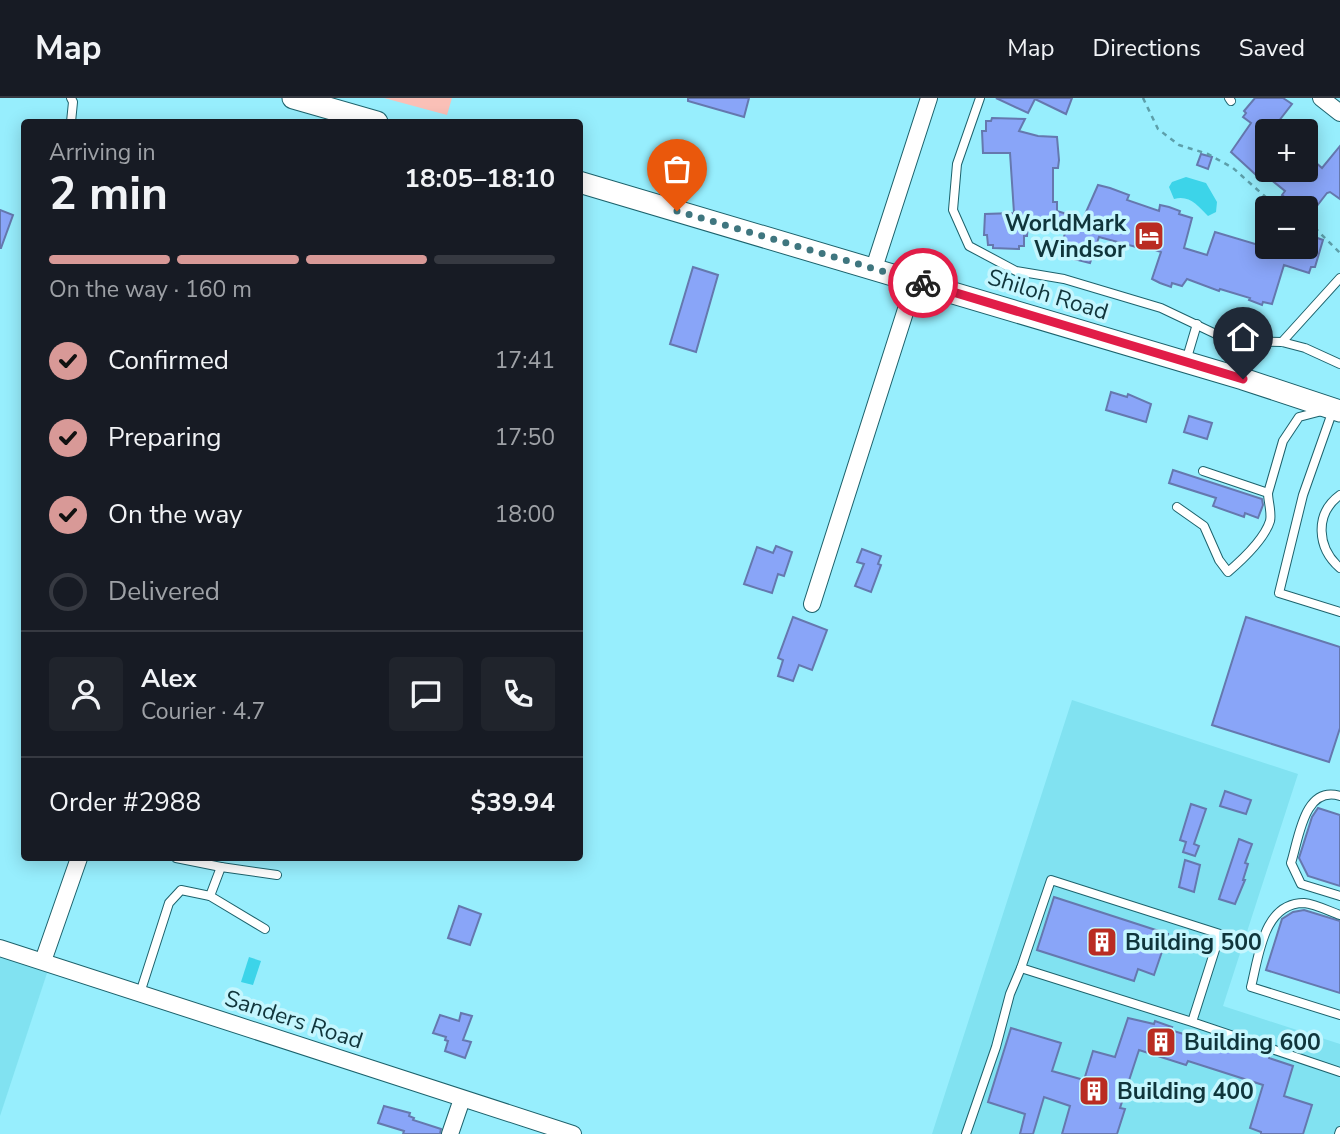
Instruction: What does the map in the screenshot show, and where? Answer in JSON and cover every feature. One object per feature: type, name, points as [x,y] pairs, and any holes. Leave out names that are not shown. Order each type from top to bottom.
[{"type":"main road","points":[[293,98],[337,117]]},
{"type":"main road","name":"Shiloh Road","points":[[583,183],[1243,379],[1337,410]]},
{"type":"street","points":[[874,268],[929,98]]},
{"type":"street","points":[[1321,98],[1340,113]]},
{"type":"street","points":[[811,604],[915,281]]},
{"type":"street","points":[[43,961],[78,861]]},
{"type":"street","name":"Sanders Road","points":[[0,948],[573,1134]]},
{"type":"street","points":[[450,1134],[462,1099]]},
{"type":"lane","points":[[71,98],[71,119]]},
{"type":"lane","points":[[980,98],[957,164],[953,210],[969,246],[1016,271],[1064,279],[1161,308],[1220,336],[1247,341],[1282,342],[1305,348],[1340,365]]},
{"type":"lane","points":[[1282,342],[1340,278]]},
{"type":"lane","points":[[1185,363],[1197,324]]},
{"type":"lane","points":[[1243,379],[1247,341]]},
{"type":"lane","points":[[1177,507],[1204,526],[1228,572],[1261,537],[1270,520],[1268,493],[1283,441],[1299,417],[1337,410]]},
{"type":"lane","points":[[1337,410],[1303,495],[1279,593],[1340,612]]},
{"type":"lane","points":[[1203,471],[1268,493]]},
{"type":"lane","points":[[1340,495],[1331,502],[1320,533],[1325,554],[1340,568]]},
{"type":"lane","points":[[1340,796],[1332,793],[1320,795],[1309,806],[1291,863],[1301,884],[1340,896]]},
{"type":"lane","points":[[191,861],[277,875]]},
{"type":"lane","points":[[210,896],[220,867]]},
{"type":"lane","points":[[966,1134],[996,1047],[1010,994],[1051,880],[1220,934],[1192,1022]]},
{"type":"lane","points":[[140,993],[169,903],[181,890],[210,896],[265,929]]},
{"type":"lane","points":[[1320,908],[1326,892]]},
{"type":"lane","points":[[1340,915],[1305,903],[1282,908],[1270,920],[1251,987],[1340,1015]]},
{"type":"lane","points":[[1021,968],[1340,1072]]},
{"type":"path","points":[[1143,98],[1158,128],[1179,145],[1208,154],[1233,168],[1264,196]]},
{"type":"path","points":[[1318,231],[1340,253]]},
{"type":"shaded area","points":[[384,98],[452,98],[447,115]]},
{"type":"shaded area","points":[[1186,177],[1206,183],[1217,202],[1216,212],[1208,216],[1185,198],[1174,199],[1169,187],[1172,182]]},
{"type":"shaded area","points":[[1072,700],[1298,774],[1223,1006],[1340,1044],[1340,1134],[932,1134]]},
{"type":"shaded area","points":[[0,956],[48,970],[0,1116]]},
{"type":"shaded area","points":[[249,957],[261,961],[253,985],[241,982]]},
{"type":"building","points":[[688,98],[749,98],[744,117],[688,101]]},
{"type":"building","points":[[996,98],[1072,98],[1066,114],[1035,99],[1028,113]]},
{"type":"building","points":[[1255,98],[1283,98],[1292,104],[1280,119],[1255,119],[1255,174],[1231,152],[1251,123],[1243,117],[1246,113],[1244,111]]},
{"type":"building","points":[[992,118],[1025,119],[1019,131],[1057,137],[1059,160],[1058,168],[1053,168],[1053,202],[1057,202],[1057,211],[1083,219],[1098,185],[1129,195],[1127,200],[1159,211],[1160,205],[1169,207],[1192,218],[1184,248],[1207,255],[1215,232],[1255,244],[1255,259],[1317,259],[1315,267],[1311,267],[1309,273],[1284,265],[1272,304],[1263,302],[1262,305],[1249,300],[1250,298],[1220,289],[1219,291],[1187,279],[1182,286],[1172,283],[1171,287],[1160,283],[1152,279],[1161,252],[1136,243],[1136,247],[1099,237],[1090,263],[1070,258],[1071,254],[1062,251],[1064,246],[1061,245],[1068,225],[1028,224],[1024,246],[1019,246],[1019,249],[993,248],[993,245],[988,245],[987,235],[984,235],[985,214],[1014,213],[1010,153],[983,153],[982,131],[986,131],[986,121],[991,121]]},
{"type":"building","points":[[1340,146],[1340,199],[1330,192],[1318,205],[1318,196],[1283,196],[1285,191],[1274,182],[1318,182],[1318,164],[1322,168]]},
{"type":"building","points":[[1201,154],[1212,157],[1208,169],[1197,165]]},
{"type":"building","points":[[0,210],[13,215],[1,248],[0,248]]},
{"type":"building","points":[[1318,238],[1323,240],[1318,257]]},
{"type":"building","points":[[693,267],[718,275],[696,352],[670,344]]},
{"type":"building","points":[[1111,392],[1127,397],[1128,394],[1151,404],[1146,422],[1106,410]]},
{"type":"building","points":[[1189,416],[1212,423],[1207,439],[1184,432]]},
{"type":"building","points":[[1173,470],[1262,499],[1263,505],[1258,518],[1245,513],[1244,517],[1213,506],[1216,498],[1169,483]]},
{"type":"building","points":[[776,546],[792,552],[784,576],[778,574],[772,593],[744,584],[757,547],[773,553]]},
{"type":"building","points":[[862,549],[881,556],[878,564],[881,565],[871,592],[855,586],[864,564],[857,562]]},
{"type":"building","points":[[793,617],[827,630],[812,670],[799,665],[793,681],[778,676],[783,660],[778,658]]},
{"type":"building","points":[[1246,617],[1340,647],[1340,728],[1329,762],[1212,725]]},
{"type":"building","points":[[1225,791],[1251,800],[1246,814],[1220,806]]},
{"type":"building","points":[[1191,804],[1206,809],[1194,844],[1199,846],[1195,856],[1183,852],[1186,842],[1180,840]]},
{"type":"building","points":[[1318,808],[1340,815],[1340,886],[1308,876],[1299,858],[1312,817]]},
{"type":"building","points":[[1239,839],[1252,844],[1245,863],[1248,864],[1245,880],[1235,904],[1219,899]]},
{"type":"building","points":[[1185,860],[1200,865],[1194,892],[1179,887]]},
{"type":"building","name":"Building 500","points":[[1054,897],[1168,934],[1154,975],[1138,969],[1134,981],[1037,950]]},
{"type":"building","points":[[459,906],[481,914],[470,945],[448,938]]},
{"type":"building","points":[[1304,910],[1340,921],[1340,993],[1266,970],[1282,919],[1293,912]]},
{"type":"building","points":[[461,1013],[472,1016],[463,1040],[471,1042],[465,1058],[445,1051],[448,1041],[445,1040],[446,1037],[433,1033],[440,1015],[459,1021]]},
{"type":"building","points":[[1128,1018],[1154,1024],[1155,1021],[1172,1027],[1170,1030],[1187,1035],[1186,1038],[1211,1046],[1212,1041],[1226,1045],[1227,1043],[1293,1066],[1284,1096],[1312,1105],[1303,1134],[1261,1134],[1250,1128],[1263,1085],[1188,1061],[1186,1065],[1139,1050],[1120,1108],[1125,1109],[1117,1134],[1062,1134],[1070,1106],[1044,1097],[1033,1134],[1020,1134],[1025,1114],[988,1102],[1011,1028],[1061,1043],[1052,1071],[1084,1080],[1093,1051],[1115,1057]]},
{"type":"building","points":[[384,1106],[410,1113],[409,1116],[414,1118],[413,1120],[441,1129],[440,1134],[403,1134],[404,1131],[378,1123]]},
{"type":"way so far","points":[[677,211],[923,283]]},
{"type":"place","name":"WorldMark Windsor","points":[[1149,236]]},
{"type":"place","name":"Building 500","points":[[1102,942]]},
{"type":"place","name":"Building 600","points":[[1161,1042]]},
{"type":"place","name":"Building 400","points":[[1094,1091]]},
{"type":"route","points":[[923,283],[1243,379]]}]
